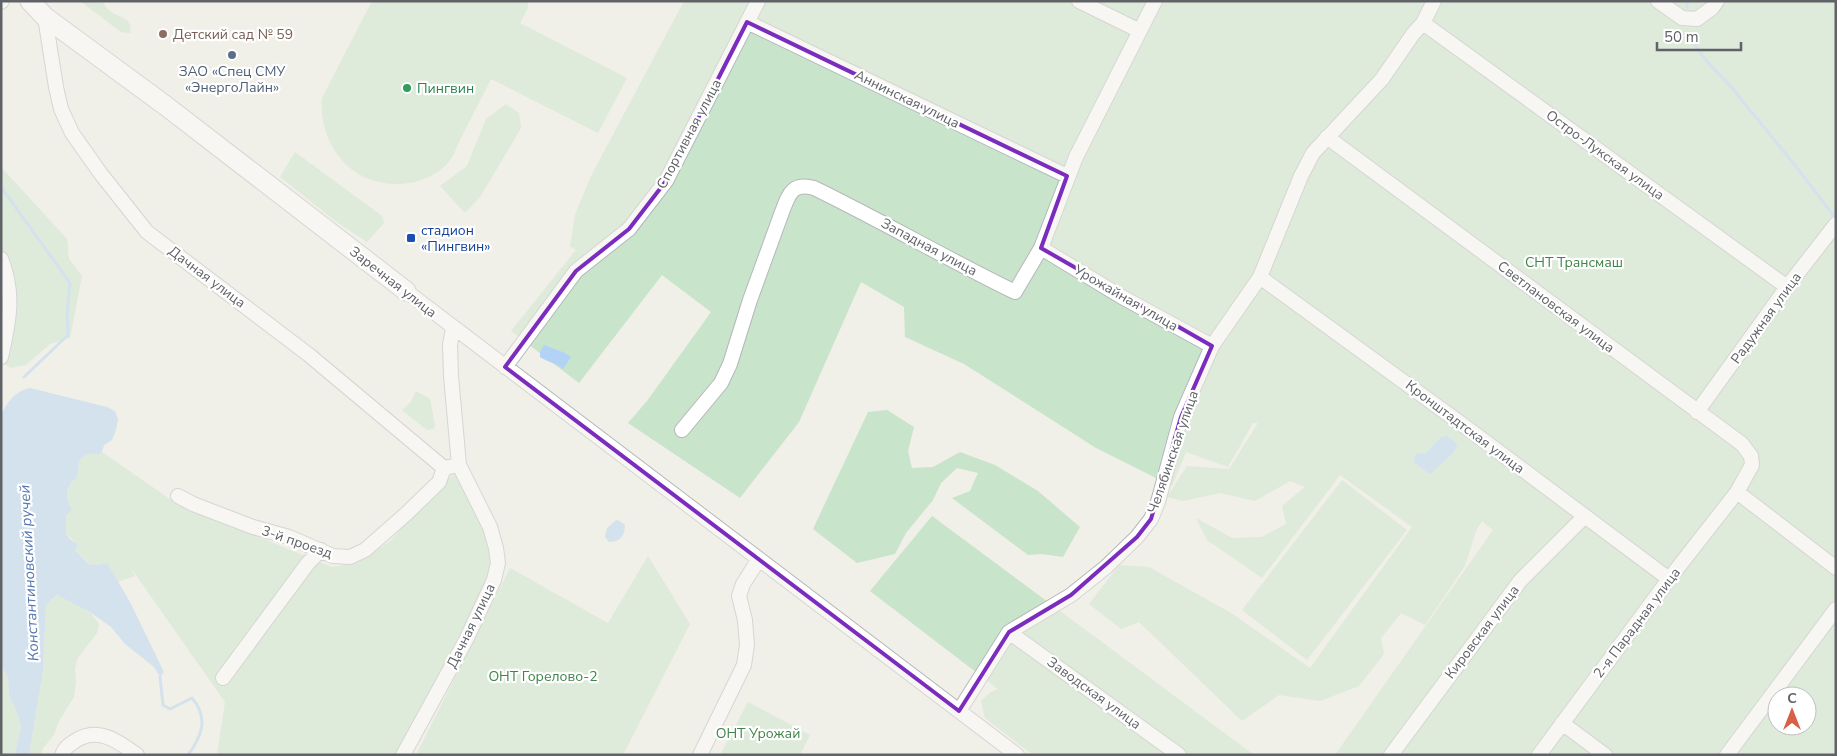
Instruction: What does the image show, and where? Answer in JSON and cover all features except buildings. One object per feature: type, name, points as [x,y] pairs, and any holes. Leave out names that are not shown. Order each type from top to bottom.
[{"type":"street","name":"Заречная улица","points":[[30,1],[45,17],[166,106],[453,328],[959,711],[1008,752]]},
{"type":"street","name":"Спортивная улица","points":[[505,367],[576,271],[629,229],[666,182],[758,1]]},
{"type":"street","points":[[1080,1],[1140,31]]},
{"type":"street","name":"Западная улица","points":[[682,430],[721,383],[730,364],[750,300],[786,200],[794,188],[803,185],[814,188],[1015,292],[1041,248],[1067,176],[1155,1]]},
{"type":"street","name":"Челябинская улица","points":[[959,711],[1009,632],[1071,595],[1106,567],[1137,537],[1150,519],[1158,502],[1182,417],[1212,346],[1260,277],[1301,176],[1313,153],[1382,79],[1423,22],[1434,1]]},
{"type":"street","points":[[1658,1],[1682,18],[1697,19],[1712,8],[1717,1]]},
{"type":"street","name":"Дачная улица","points":[[45,17],[61,110],[72,133],[100,174],[147,232],[309,355],[444,468]]},
{"type":"street","name":"Аннинская улица","points":[[747,22],[1067,176]]},
{"type":"street","name":"Остро-Лукская улица","points":[[1423,22],[1787,287]]},
{"type":"street","name":"Светлановская улица","points":[[1327,137],[1742,444],[1751,456],[1752,465],[1737,492]]},
{"type":"street","name":"Радужная улица","points":[[1697,412],[1787,287],[1836,224]]},
{"type":"street","name":"Урожайная улица","points":[[1041,248],[1122,297],[1212,346]]},
{"type":"street","points":[[1,259],[6,272],[11,298],[6,337],[1,357]]},
{"type":"street","name":"Кронштадтская улица","points":[[1260,277],[1456,420],[1668,579]]},
{"type":"street","name":"Дачная улица","points":[[403,755],[466,640],[494,580],[498,562],[490,527],[459,465],[450,368],[450,345],[453,328]]},
{"type":"street","points":[[444,468],[459,465]]},
{"type":"street","name":"3-й проезд","points":[[178,496],[238,521],[288,537],[333,556],[350,557],[366,550],[439,482],[444,468]]},
{"type":"street","points":[[1737,492],[1836,568]]},
{"type":"street","name":"2-я Парадная улица","points":[[1539,755],[1668,579],[1737,492]]},
{"type":"street","name":"Кировская улица","points":[[1391,755],[1520,581],[1584,517]]},
{"type":"street","points":[[223,678],[308,563],[320,550]]},
{"type":"street","points":[[700,755],[744,666],[747,645],[745,620],[740,596],[743,584],[759,559]]},
{"type":"street","points":[[1727,755],[1836,609]]},
{"type":"street","name":"Заводская улица","points":[[1009,632],[1178,755]]},
{"type":"street","points":[[1562,723],[1605,755]]},
{"type":"street","points":[[62,755],[65,748],[81,737],[96,733],[114,739],[137,755]]},
{"type":"highlighted area","points":[[747,22],[1067,176],[1041,248],[1212,346],[1181,417],[1151,519],[1137,537],[1071,595],[1009,632],[959,711],[505,367],[576,271],[629,229],[666,181]]},
{"type":"green space","points":[[80,1],[102,1],[114,14],[128,21],[130,33],[121,32]]},
{"type":"green space","name":"Пингвин","points":[[372,1],[528,1],[528,8],[520,23],[627,78],[598,133],[491,79],[453,156],[444,167],[432,175],[414,182],[394,184],[376,181],[360,175],[346,164],[335,151],[327,135],[323,117],[322,98]]},
{"type":"green space","name":"СНТ Трансмаш","points":[[684,1],[1836,1],[1836,755],[1335,755],[1493,530],[1482,521],[1476,531],[1465,566],[1425,625],[1401,613],[1381,638],[1384,654],[1359,686],[1320,701],[1279,695],[1242,721],[1139,622],[1121,629],[1089,604],[1119,565],[1149,567],[1231,613],[1310,668],[1412,527],[1340,475],[1262,578],[1207,540],[1196,518],[1232,538],[1262,537],[1286,524],[1282,506],[1305,487],[1290,481],[1255,501],[1220,493],[1183,501],[1167,497],[1187,466],[1229,469],[1258,423],[1253,423],[1228,467],[1186,452],[1172,486],[1096,448],[964,364],[905,337],[904,307],[861,282],[799,422],[740,498],[628,423],[647,401],[711,312],[662,275],[579,383],[511,331],[576,250],[570,246],[575,215],[590,178]]},
{"type":"green space","points":[[506,104],[519,113],[521,128],[480,197],[465,213],[440,186],[467,166],[486,119]]},
{"type":"green space","points":[[295,152],[382,216],[384,223],[367,242],[338,223],[280,177]]},
{"type":"green space","points":[[1,167],[67,239],[69,259],[82,276],[70,338],[50,344],[26,365],[10,368],[1,361],[7,303],[1,278]]},
{"type":"green space","points":[[416,391],[430,399],[435,425],[434,429],[427,430],[402,410],[411,402]]},
{"type":"green space","points":[[887,410],[914,427],[908,451],[912,468],[933,467],[960,452],[995,465],[1038,491],[1080,527],[1063,557],[1042,554],[1028,555],[952,498],[970,491],[978,473],[957,468],[941,483],[933,500],[906,533],[895,554],[857,563],[813,529],[868,412]]},
{"type":"green space","points":[[90,452],[98,455],[102,452],[174,502],[332,567],[356,563],[389,542],[455,472],[484,530],[491,561],[485,586],[396,755],[217,755],[225,702],[131,568],[135,576],[117,582],[107,563],[88,564],[75,550],[78,544],[66,534],[66,510],[69,487],[78,473],[79,461]]},
{"type":"green space","points":[[1342,480],[1407,530],[1307,660],[1242,610]]},
{"type":"green space","points":[[932,516],[1254,755],[1033,755],[985,718],[981,701],[991,692],[998,689],[870,591]]},
{"type":"green space","name":"ОНТ Горелово-2","points":[[648,556],[690,624],[623,755],[416,755],[510,568],[608,623]]},
{"type":"green space","points":[[58,595],[90,612],[99,624],[97,633],[77,659],[74,697],[58,723],[54,735],[43,748],[41,755],[29,755],[43,671],[46,605]]},
{"type":"green space","points":[[1,665],[8,677],[9,695],[21,726],[15,755],[1,755]]},
{"type":"green space","name":"ОНТ Урожай","points":[[748,702],[810,735],[800,755],[720,755]]},
{"type":"water","points":[[544,345],[571,357],[563,369],[540,357],[540,352]]},
{"type":"water","points":[[30,388],[107,407],[115,411],[118,419],[112,440],[104,445],[102,452],[98,455],[90,453],[79,461],[78,474],[69,486],[67,497],[72,509],[66,515],[66,534],[78,544],[75,550],[88,564],[107,563],[130,602],[164,672],[160,677],[154,667],[125,644],[111,627],[90,612],[57,595],[46,605],[43,671],[29,755],[15,755],[21,726],[9,695],[8,677],[1,665],[1,416],[12,398]]},
{"type":"water","points":[[1447,436],[1456,443],[1457,447],[1430,474],[1414,463],[1417,453],[1425,454],[1441,437]]},
{"type":"water","points":[[616,520],[625,525],[624,532],[619,540],[609,542],[605,537],[607,528]]},
{"type":"waterway","points":[[1687,1],[1687,7]]},
{"type":"waterway","points":[[1690,34],[1693,42],[1708,63],[1732,88],[1833,215]]},
{"type":"waterway","name":"Константиновский ручей","points":[[1,187],[70,283],[67,314],[68,335],[24,377]]},
{"type":"waterway","points":[[160,677],[163,705],[170,709],[192,698],[201,713],[202,727],[200,734],[188,755]]},
{"type":"place","name":"Детский сад № 59","points":[[163,34]]},
{"type":"place","name":"ЗАО «Спец СМУ «ЭнергоЛайн»","points":[[232,55]]},
{"type":"place","name":"Пингвин","points":[[407,88]]},
{"type":"place","name":"стадион «Пингвин»","points":[[411,238]]}]
